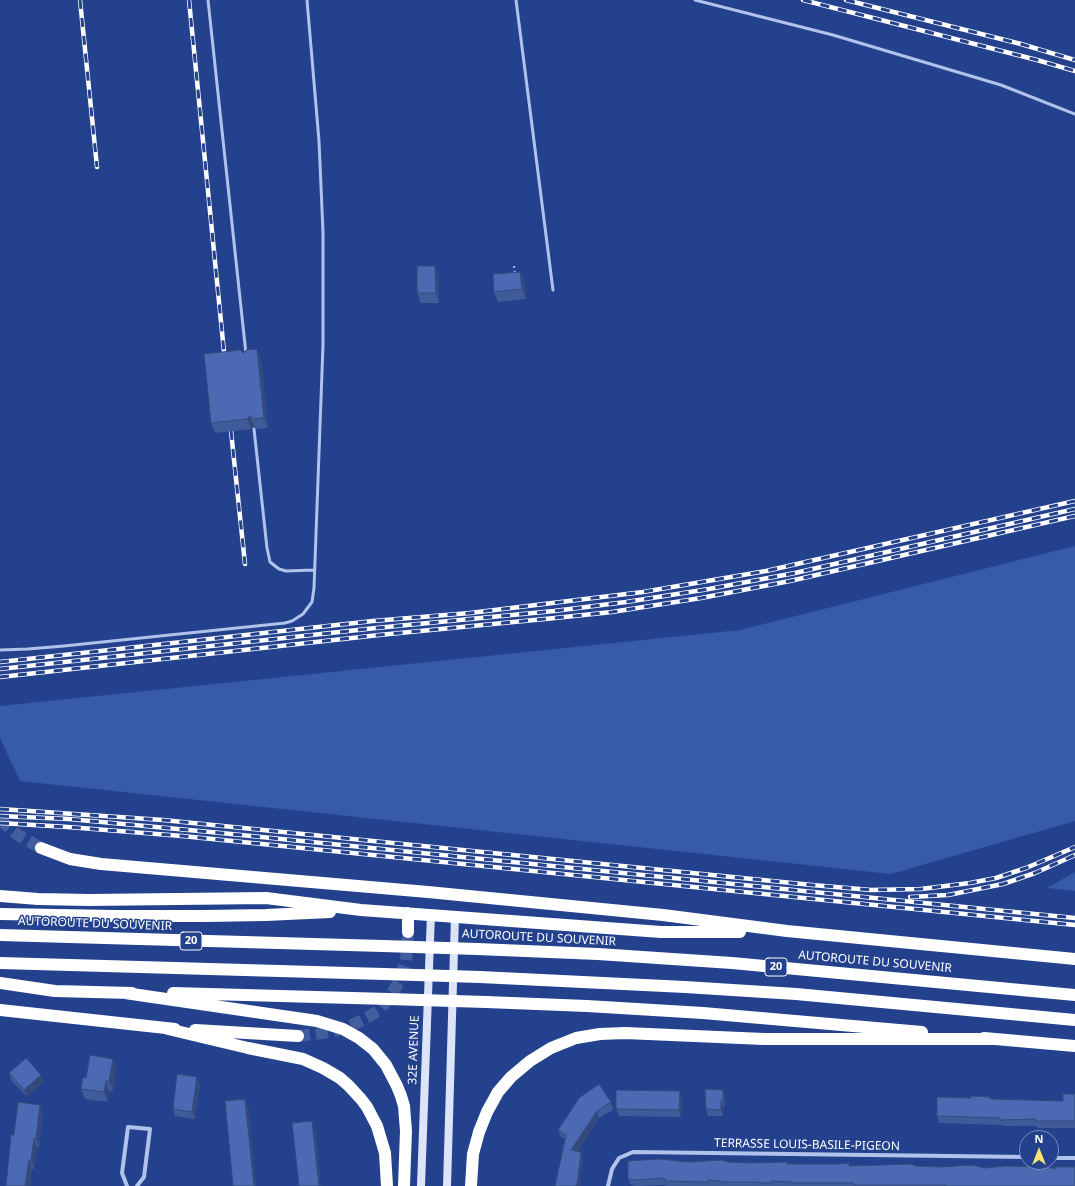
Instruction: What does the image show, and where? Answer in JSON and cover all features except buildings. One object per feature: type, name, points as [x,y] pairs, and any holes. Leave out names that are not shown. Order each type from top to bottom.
[{"type":"highway","points":[[40,848],[70,859],[101,864],[663,915],[787,931],[1075,959]]},
{"type":"highway","points":[[0,896],[38,899],[96,900],[266,898],[361,910],[661,932],[787,931]]},
{"type":"highway","points":[[0,914],[205,916],[266,915],[361,910]]},
{"type":"highway","points":[[408,913],[408,932]]},
{"type":"highway","name":"AUTOROUTE DU SOUVENIR","points":[[0,935],[477,949],[606,955],[717,962],[1075,995]]},
{"type":"highway","name":"20","points":[[0,963],[480,976],[685,986],[796,994],[1075,1020]]},
{"type":"highway","points":[[0,983],[55,991],[388,999],[580,1006],[710,1014],[1075,1046]]},
{"type":"highway","points":[[125,993],[317,1022],[344,1029],[359,1038],[373,1049],[386,1065],[401,1096],[404,1106],[406,1131],[404,1186]]},
{"type":"highway","points":[[0,1010],[168,1029],[298,1036]]},
{"type":"highway","points":[[168,1029],[303,1059],[340,1078],[361,1100],[377,1126],[385,1153],[387,1186]]},
{"type":"highway","points":[[471,1186],[473,1154],[477,1137],[482,1121],[498,1092],[511,1077],[530,1061],[551,1048],[576,1038],[600,1034],[625,1033],[764,1038],[992,1039]]},
{"type":"main road","name":"32E AVENUE","points":[[421,1186],[431,914]]},
{"type":"main road","points":[[447,1186],[455,916]]},
{"type":"street","points":[[127,1186],[122,1173],[128,1127],[150,1129],[144,1178],[137,1186]]},
{"type":"street","name":"TERRASSE LOUIS-BASILE-PIGEON","points":[[608,1186],[612,1169],[619,1158],[633,1152],[1019,1158]]},
{"type":"street","points":[[1059,1158],[1075,1158]]},
{"type":"lane","points":[[208,0],[247,360]]},
{"type":"lane","points":[[0,650],[64,646],[216,631],[292,621],[303,614],[312,602],[314,592],[323,345],[323,232],[319,141],[307,0]]},
{"type":"lane","points":[[516,0],[553,290]]},
{"type":"lane","points":[[695,0],[832,35],[1001,84],[1075,114]]},
{"type":"lane","points":[[254,429],[267,548],[270,562],[279,569],[286,571],[298,572],[314,570]]},
{"type":"path","points":[[514,266],[515,277]]},
{"type":"shaded area","points":[[1075,546],[1075,821],[891,874],[20,781],[0,738],[0,706],[740,630]]},
{"type":"shaded area","points":[[1075,872],[1075,891],[1047,888]]},
{"type":"tunnel","points":[[0,820],[18,835],[41,848]]},
{"type":"tunnel","points":[[298,1036],[330,1032],[347,1027],[378,1011],[390,997],[400,980],[406,960],[408,932]]},
{"type":"railway","points":[[80,0],[97,167]]},
{"type":"railway","points":[[189,0],[225,362]]},
{"type":"railway","points":[[803,0],[1075,71]]},
{"type":"railway","points":[[846,0],[1021,44],[1075,60]]},
{"type":"railway","points":[[231,431],[245,564]]},
{"type":"railway","points":[[0,662],[373,621],[470,613],[643,592],[766,571],[1075,501]]},
{"type":"railway","points":[[0,669],[376,628],[554,611],[626,602],[709,589],[795,573],[1075,509]]},
{"type":"railway","points":[[0,677],[379,635],[612,612],[701,598],[790,581],[1075,516]]},
{"type":"railway","points":[[0,809],[163,820],[871,890],[921,889],[996,878],[1026,868],[1075,847]]},
{"type":"railway","points":[[0,816],[69,819],[221,833],[1075,918]]},
{"type":"railway","points":[[0,823],[182,836],[1075,925]]},
{"type":"railway","points":[[910,897],[948,895],[1003,884],[1035,873],[1075,855]]}]
